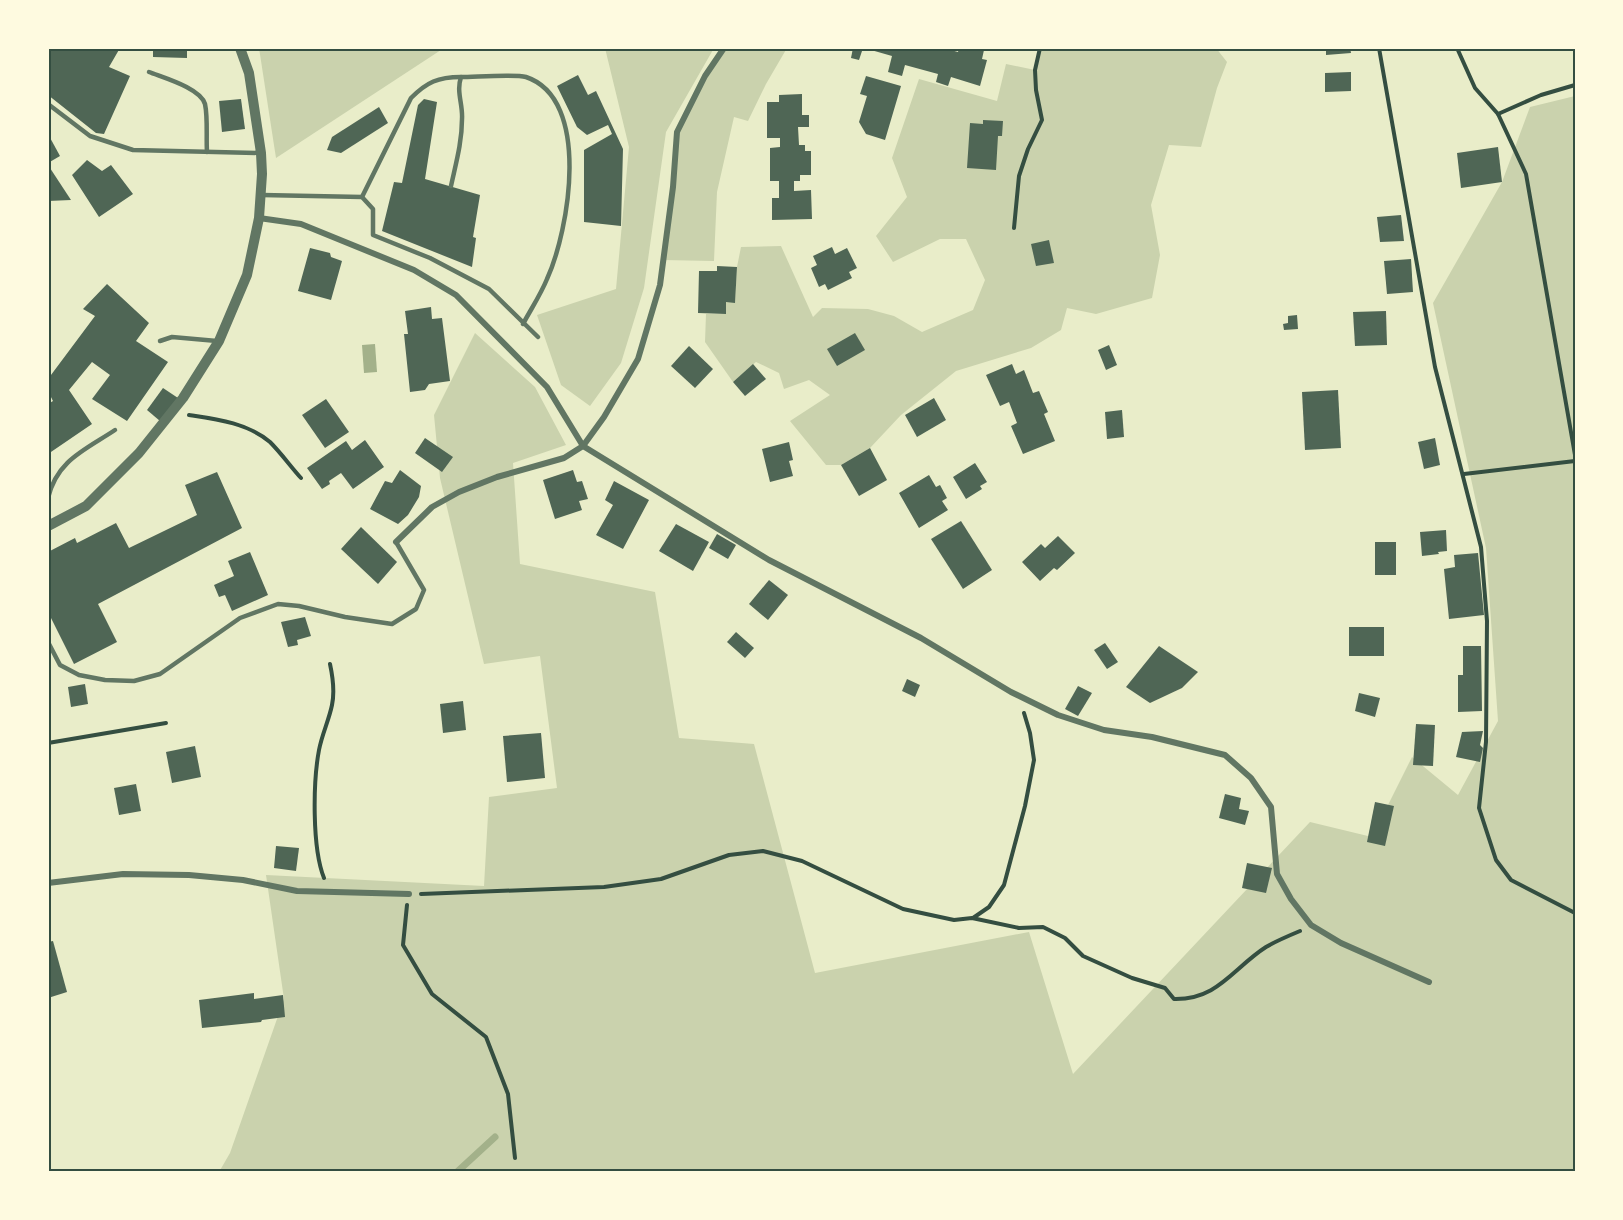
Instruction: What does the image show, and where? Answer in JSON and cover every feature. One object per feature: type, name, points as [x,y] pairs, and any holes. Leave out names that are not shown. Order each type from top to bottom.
[{"type":"street","points":[[48,526],[86,506],[139,453],[173,412],[219,341],[246,275],[259,218],[261,153],[249,73],[240,48]]},
{"type":"street","points":[[396,542],[432,507],[459,492],[497,477],[564,458],[583,446],[604,417],[638,359],[660,285],[673,187],[677,132],[705,76],[724,48]]},
{"type":"street","points":[[259,218],[301,224],[414,270],[456,295],[547,387],[583,446],[769,560],[921,638],[1017,695],[1058,715],[1104,730],[1152,737],[1225,755],[1251,778],[1271,807],[1277,874],[1291,899],[1311,925],[1341,943],[1429,982]]},
{"type":"street","points":[[48,883],[123,874],[189,875],[243,880],[297,891],[408,894]]},
{"type":"lane","points":[[149,72],[200,95],[205,105],[207,152]]},
{"type":"lane","points":[[362,197],[411,98],[422,86],[443,77],[525,77],[547,89],[562,112],[570,160],[567,215],[548,278],[523,324]]},
{"type":"lane","points":[[451,186],[460,145],[462,116],[458,88],[461,77]]},
{"type":"lane","points":[[48,104],[90,136],[133,150],[261,153]]},
{"type":"lane","points":[[260,195],[362,197],[373,208],[373,235],[430,258],[489,289],[538,337]]},
{"type":"lane","points":[[430,258],[432,251]]},
{"type":"lane","points":[[160,341],[172,337],[219,341]]},
{"type":"lane","points":[[48,498],[54,477],[63,465],[116,430]]},
{"type":"lane","points":[[48,642],[60,665],[79,675],[105,680],[134,681],[160,674],[240,618],[278,604],[392,624],[416,609],[424,590],[396,542]]},
{"type":"path","points":[[1014,228],[1019,176],[1028,149],[1042,120],[1035,70],[1040,48]]},
{"type":"path","points":[[1379,48],[1435,367],[1481,547],[1487,621],[1486,742],[1479,808],[1496,860],[1511,880],[1575,912]]},
{"type":"path","points":[[1457,48],[1475,88],[1497,114],[1526,174],[1575,454]]},
{"type":"path","points":[[1497,114],[1541,95],[1575,85]]},
{"type":"path","points":[[173,412],[228,421],[253,431],[269,442],[301,478]]},
{"type":"path","points":[[1464,474],[1575,461]]},
{"type":"path","points":[[329,892],[316,848],[316,784],[319,749],[332,704],[334,686],[330,664]]},
{"type":"path","points":[[972,918],[988,907],[1004,885],[1025,806],[1034,760],[1030,733],[1017,695]]},
{"type":"path","points":[[48,743],[166,723]]},
{"type":"path","points":[[515,1158],[507,1094],[486,1037],[432,994],[403,945],[408,894],[604,887],[661,879],[729,855],[763,851],[802,861],[903,909],[954,920],[972,918],[1019,928],[1043,927],[1065,938],[1083,956],[1122,974],[1165,988],[1174,999],[1190,999],[1219,987],[1265,948],[1311,925]]},
{"type":"shaded area","points":[[259,48],[444,48],[276,158]]},
{"type":"shaded area","points":[[605,48],[714,48],[666,132],[644,288],[621,363],[590,406],[561,385],[537,315],[616,289],[629,147]]},
{"type":"shaded area","points":[[724,48],[787,48],[748,121],[734,117],[717,192],[714,261],[663,260],[677,132],[705,76]]},
{"type":"shaded area","points":[[1040,48],[1216,48],[1227,62],[1217,88],[1201,147],[1169,145],[1151,205],[1160,255],[1152,298],[1096,314],[1067,308],[1061,330],[1031,348],[956,371],[901,415],[870,448],[841,465],[826,465],[790,421],[830,395],[809,380],[784,389],[779,373],[756,362],[733,382],[705,342],[706,314],[725,314],[726,302],[735,302],[737,267],[741,247],[781,246],[813,317],[822,308],[868,309],[894,316],[922,332],[973,310],[985,280],[966,239],[940,239],[893,262],[876,236],[907,197],[892,158],[919,79],[997,101],[1006,64],[1035,70]]},
{"type":"shaded area","points":[[1575,96],[1575,1172],[219,1172],[230,1153],[284,999],[266,875],[484,886],[489,797],[557,788],[540,656],[484,664],[440,478],[434,415],[475,333],[535,387],[566,445],[513,463],[520,564],[655,592],[679,738],[754,744],[815,973],[1029,932],[1073,1074],[1310,822],[1372,837],[1412,757],[1458,795],[1498,721],[1486,548],[1433,303],[1502,182],[1530,107]]},
{"type":"shaded area","points":[[375,344],[377,372],[364,373],[362,345]]},
{"type":"building","points":[[48,48],[120,48],[109,67],[130,76],[104,134],[96,133],[48,95]]},
{"type":"building","points":[[153,48],[187,48],[187,58],[153,57]]},
{"type":"building","points":[[853,48],[863,48],[859,60],[851,58]]},
{"type":"building","points":[[864,48],[944,48],[958,52],[959,48],[976,48],[984,50],[982,59],[987,60],[980,86],[951,77],[948,86],[936,82],[938,74],[905,65],[902,76],[888,72],[892,56]]},
{"type":"building","points":[[1326,48],[1350,48],[1351,53],[1326,55]]},
{"type":"building","points":[[1351,72],[1351,91],[1325,92],[1325,73]]},
{"type":"building","points":[[578,75],[588,95],[596,91],[623,149],[621,226],[584,222],[584,150],[612,134],[608,125],[587,135],[577,127],[557,86]]},
{"type":"building","points":[[866,76],[901,86],[885,140],[866,134],[859,122],[867,96],[860,94]]},
{"type":"building","points":[[802,94],[802,115],[809,115],[809,127],[798,127],[799,145],[805,145],[805,151],[811,151],[811,175],[800,175],[800,181],[794,181],[794,191],[811,190],[812,219],[772,220],[772,198],[779,198],[779,181],[770,181],[770,148],[780,147],[780,138],[767,138],[767,102],[779,102],[779,95]]},
{"type":"building","points":[[241,99],[245,129],[222,132],[219,101]]},
{"type":"building","points":[[424,99],[437,102],[425,179],[480,195],[473,237],[476,238],[472,267],[382,231],[394,182],[402,183],[418,105]]},
{"type":"building","points":[[379,107],[388,123],[341,153],[327,150],[332,137]]},
{"type":"building","points":[[983,120],[1003,121],[1002,136],[998,136],[996,170],[967,168],[970,123],[983,124]]},
{"type":"building","points":[[48,134],[60,156],[48,163]]},
{"type":"building","points":[[1498,147],[1502,182],[1461,188],[1457,153]]},
{"type":"building","points":[[87,160],[102,171],[111,165],[133,194],[99,217],[72,175]]},
{"type":"building","points":[[48,165],[71,200],[48,201]]},
{"type":"building","points":[[1401,215],[1404,241],[1380,242],[1377,217]]},
{"type":"building","points":[[1049,240],[1054,263],[1036,266],[1031,244]]},
{"type":"building","points":[[832,247],[835,254],[847,248],[857,268],[849,272],[852,278],[828,290],[825,284],[819,287],[811,268],[817,265],[813,256]]},
{"type":"building","points":[[310,248],[330,253],[331,257],[342,261],[331,300],[298,291]]},
{"type":"building","points":[[1411,259],[1413,292],[1387,294],[1384,261]]},
{"type":"building","points":[[717,266],[737,267],[735,303],[726,302],[726,314],[698,313],[699,271],[717,271]]},
{"type":"building","points":[[107,284],[149,323],[136,341],[168,362],[127,421],[92,399],[110,375],[92,362],[69,390],[92,424],[48,454],[48,404],[53,401],[48,391],[48,379],[95,316],[83,309]]},
{"type":"building","points":[[431,307],[432,319],[442,318],[450,381],[429,384],[425,390],[410,392],[404,334],[408,334],[405,311]]},
{"type":"building","points":[[1386,311],[1387,345],[1355,346],[1353,312]]},
{"type":"building","points":[[1297,315],[1298,329],[1284,330],[1283,324],[1288,323],[1288,316]]},
{"type":"building","points":[[855,333],[865,350],[837,366],[827,349]]},
{"type":"building","points":[[1109,345],[1117,365],[1106,370],[1098,350]]},
{"type":"building","points":[[689,346],[713,369],[695,388],[671,366]]},
{"type":"building","points":[[753,364],[766,379],[745,396],[733,382]]},
{"type":"building","points":[[1012,364],[1016,374],[1024,370],[1033,393],[1039,391],[1048,412],[1044,414],[1055,441],[1023,454],[1011,426],[1017,423],[1009,402],[1000,406],[986,375]]},
{"type":"building","points":[[163,388],[178,398],[160,421],[147,410]]},
{"type":"building","points":[[1338,390],[1341,448],[1305,450],[1302,392]]},
{"type":"building","points":[[934,398],[946,420],[917,437],[905,415]]},
{"type":"building","points":[[326,399],[349,432],[325,448],[302,415]]},
{"type":"building","points":[[1122,410],[1124,437],[1107,439],[1105,412]]},
{"type":"building","points":[[425,438],[453,457],[442,472],[415,453]]},
{"type":"building","points":[[1435,438],[1440,465],[1424,469],[1418,442]]},
{"type":"building","points":[[365,440],[384,467],[353,489],[341,473],[322,489],[307,468],[346,441],[352,450]]},
{"type":"building","points":[[789,442],[793,460],[789,461],[793,476],[770,482],[762,449]]},
{"type":"building","points":[[870,448],[887,480],[859,496],[841,465]]},
{"type":"building","points":[[975,463],[987,482],[980,486],[982,489],[966,499],[953,477]]},
{"type":"building","points":[[400,470],[421,486],[419,497],[408,515],[398,524],[370,509],[385,481],[392,483]]},
{"type":"building","points":[[573,470],[577,482],[582,481],[588,499],[579,501],[582,510],[555,519],[543,480]]},
{"type":"building","points":[[217,472],[242,528],[98,604],[117,642],[74,664],[48,612],[48,552],[75,538],[77,543],[116,523],[129,548],[197,515],[185,485]]},
{"type":"building","points":[[929,475],[936,487],[940,485],[947,498],[942,501],[948,510],[919,528],[899,493]]},
{"type":"building","points":[[614,481],[649,500],[623,549],[596,535],[613,505],[605,500]]},
{"type":"building","points":[[961,521],[992,570],[963,589],[931,539]]},
{"type":"building","points":[[676,524],[709,542],[693,571],[659,551]]},
{"type":"building","points":[[361,527],[397,562],[378,584],[341,549]]},
{"type":"building","points":[[1446,530],[1447,551],[1422,556],[1420,532]]},
{"type":"building","points":[[717,534],[736,545],[728,559],[709,548]]},
{"type":"building","points":[[1058,536],[1075,553],[1057,570],[1054,568],[1040,581],[1022,562],[1041,544],[1045,548]]},
{"type":"building","points":[[1375,542],[1396,542],[1396,575],[1375,575]]},
{"type":"building","points":[[250,552],[268,595],[232,611],[225,595],[219,597],[214,585],[234,576],[228,561]]},
{"type":"building","points":[[1478,553],[1484,615],[1449,619],[1444,569],[1455,567],[1454,555]]},
{"type":"building","points":[[769,580],[788,595],[768,620],[749,604]]},
{"type":"building","points":[[305,617],[311,636],[297,640],[298,645],[288,647],[281,622]]},
{"type":"building","points":[[1349,627],[1384,627],[1384,656],[1349,656]]},
{"type":"building","points":[[736,632],[754,648],[745,658],[727,642]]},
{"type":"building","points":[[1105,643],[1118,662],[1107,669],[1094,650]]},
{"type":"building","points":[[1159,646],[1198,672],[1182,688],[1150,703],[1126,687]]},
{"type":"building","points":[[1463,646],[1481,646],[1482,711],[1458,712],[1458,675],[1463,675]]},
{"type":"building","points":[[907,679],[920,685],[915,697],[902,691]]},
{"type":"building","points":[[85,684],[88,704],[71,707],[68,687]]},
{"type":"building","points":[[1078,686],[1092,693],[1078,716],[1065,709]]},
{"type":"building","points":[[1359,693],[1380,698],[1375,717],[1355,711]]},
{"type":"building","points":[[463,701],[466,730],[443,733],[440,704]]},
{"type":"building","points":[[1416,724],[1435,725],[1433,766],[1413,765]]},
{"type":"building","points":[[1483,731],[1480,762],[1456,757],[1462,732]]},
{"type":"building","points":[[541,733],[545,778],[507,782],[503,736]]},
{"type":"building","points":[[195,746],[201,777],[172,783],[166,752]]},
{"type":"building","points":[[136,784],[141,811],[119,815],[114,788]]},
{"type":"building","points":[[1225,794],[1241,798],[1239,809],[1249,811],[1245,825],[1219,818]]},
{"type":"building","points":[[1375,802],[1394,806],[1385,846],[1367,842]]},
{"type":"building","points":[[276,846],[299,848],[296,871],[274,868]]},
{"type":"building","points":[[1247,863],[1272,868],[1266,893],[1242,888]]},
{"type":"building","points":[[53,941],[67,992],[48,998],[48,942]]},
{"type":"building","points":[[254,993],[254,999],[283,995],[285,1017],[261,1022],[202,1028],[199,1000]]},
{"type":"waterway","points":[[457,1172],[495,1137]]}]
